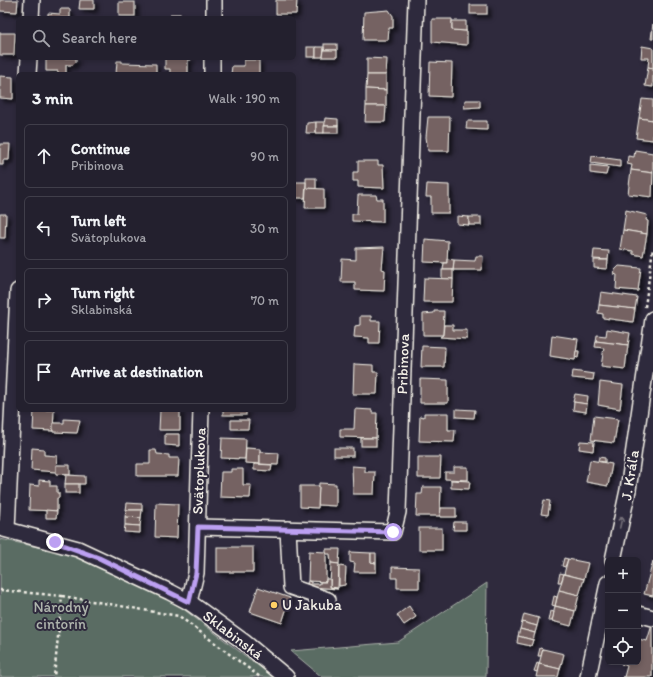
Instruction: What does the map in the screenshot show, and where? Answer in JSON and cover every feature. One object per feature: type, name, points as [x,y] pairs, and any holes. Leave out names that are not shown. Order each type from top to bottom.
[{"type":"street","points":[[31,16],[32,0]]},
{"type":"street","points":[[214,0],[214,16]]},
{"type":"street","name":"Pribinova","points":[[198,527],[393,532],[398,512],[416,0]]},
{"type":"street","points":[[28,72],[29,60]]},
{"type":"street","points":[[212,60],[212,72]]},
{"type":"street","name":"J. Kráľa","points":[[614,557],[628,490],[653,319]]},
{"type":"street","points":[[3,529],[16,323]]},
{"type":"street","name":"Svätoplukova","points":[[189,602],[196,573],[201,412]]},
{"type":"street","name":"Sklabinská","points":[[3,529],[78,550],[189,602],[244,642],[286,677]]},
{"type":"street","points":[[288,529],[291,587],[328,600]]},
{"type":"street","points":[[588,677],[605,609]]},
{"type":"street","points":[[641,615],[653,618]]},
{"type":"path","points":[[0,590],[62,596],[179,616],[260,677]]},
{"type":"path","points":[[54,677],[62,596]]},
{"type":"green space","name":"Národný cintorín","points":[[0,539],[71,554],[92,561],[144,586],[182,608],[273,677],[0,677]]},
{"type":"green space","points":[[487,583],[486,677],[322,677],[291,651],[398,642]]},
{"type":"building","points":[[0,0],[18,0],[17,12],[0,11]]},
{"type":"building","points":[[80,0],[94,0],[94,9],[79,9]]},
{"type":"building","points":[[276,0],[297,0],[296,14],[276,14]]},
{"type":"building","points":[[119,2],[135,2],[135,16],[119,16]]},
{"type":"building","points":[[470,5],[487,5],[487,14],[470,14]]},
{"type":"building","points":[[60,9],[70,9],[70,16],[48,16],[48,13],[60,14]]},
{"type":"building","points":[[389,10],[393,16],[393,28],[389,28],[388,40],[363,40],[364,12]]},
{"type":"building","points":[[171,14],[180,14],[180,16],[171,16]]},
{"type":"building","points":[[432,19],[452,19],[452,30],[467,31],[467,45],[432,42]]},
{"type":"building","points":[[452,21],[466,21],[466,31],[452,30]]},
{"type":"building","points":[[653,24],[653,39],[651,39]]},
{"type":"building","points":[[0,33],[15,33],[14,55],[0,55]]},
{"type":"building","points":[[324,44],[337,44],[337,50],[324,50]]},
{"type":"building","points":[[642,46],[653,48],[653,68],[648,67],[649,58],[641,58]]},
{"type":"building","points":[[307,47],[316,47],[316,57],[307,57]]},
{"type":"building","points":[[316,47],[324,47],[323,57],[316,57]]},
{"type":"building","points":[[324,50],[337,50],[337,57],[323,57]]},
{"type":"building","points":[[367,58],[387,59],[386,75],[367,75]]},
{"type":"building","points":[[46,60],[76,60],[73,65],[66,65],[66,72],[46,71]]},
{"type":"building","points":[[165,60],[188,60],[188,72],[170,72],[170,69],[165,69]]},
{"type":"building","points":[[244,60],[259,60],[259,72],[231,72],[232,66],[244,66]]},
{"type":"building","points":[[117,61],[122,61],[122,63],[156,64],[156,72],[116,72]]},
{"type":"building","points":[[430,62],[452,63],[451,97],[429,96]]},
{"type":"building","points":[[648,67],[653,68],[653,87],[645,86]]},
{"type":"building","points":[[367,75],[386,75],[386,90],[366,89]]},
{"type":"building","points":[[0,76],[13,77],[13,99],[0,98]]},
{"type":"building","points":[[366,89],[386,90],[386,106],[366,106]]},
{"type":"building","points":[[642,99],[653,100],[653,120],[639,118]]},
{"type":"building","points":[[465,100],[480,100],[480,107],[464,108]]},
{"type":"building","points":[[366,106],[386,106],[385,122],[365,122]]},
{"type":"building","points":[[428,117],[450,117],[449,151],[428,151],[426,137]]},
{"type":"building","points":[[325,118],[338,119],[338,126],[324,126]]},
{"type":"building","points":[[639,118],[653,120],[653,140],[636,138]]},
{"type":"building","points":[[467,121],[487,121],[487,130],[466,129]]},
{"type":"building","points":[[316,122],[316,133],[306,133],[307,123]]},
{"type":"building","points":[[316,122],[325,122],[324,133],[316,133]]},
{"type":"building","points":[[324,126],[338,126],[338,133],[324,133]]},
{"type":"building","points":[[0,144],[10,144],[9,160],[3,160],[3,165],[0,165]]},
{"type":"building","points":[[635,150],[653,153],[653,173],[631,170],[632,165],[627,164],[628,156],[634,157]]},
{"type":"building","points":[[592,156],[620,160],[620,167],[591,163]]},
{"type":"building","points":[[358,161],[378,161],[378,165],[383,165],[384,188],[358,187],[358,181],[353,181],[353,172],[358,172]]},
{"type":"building","points":[[590,165],[608,167],[606,175],[590,173]]},
{"type":"building","points":[[631,170],[653,173],[652,197],[628,194]]},
{"type":"building","points":[[306,178],[316,178],[316,189],[306,188]]},
{"type":"building","points":[[296,182],[306,182],[305,198],[296,198]]},
{"type":"building","points":[[427,184],[449,185],[449,213],[431,213],[431,197],[426,197]]},
{"type":"building","points":[[306,188],[324,189],[324,208],[305,208]]},
{"type":"building","points":[[358,195],[376,195],[377,199],[383,199],[383,222],[352,221],[352,214],[357,214]]},
{"type":"building","points":[[626,210],[647,215],[647,234],[623,230]]},
{"type":"building","points":[[0,214],[6,214],[5,238],[0,238]]},
{"type":"building","points":[[457,216],[469,217],[469,225],[457,224]]},
{"type":"building","points":[[469,217],[481,217],[481,225],[469,225]]},
{"type":"building","points":[[623,230],[647,234],[643,256],[633,254],[633,251],[620,249]]},
{"type":"building","points":[[425,239],[448,241],[447,263],[424,262]]},
{"type":"building","points":[[384,247],[382,269],[385,270],[384,291],[355,290],[355,282],[341,282],[342,259],[356,260],[356,248]]},
{"type":"building","points":[[594,250],[609,251],[608,260],[593,259]]},
{"type":"building","points":[[476,256],[483,256],[482,270],[453,270],[454,260],[475,261]]},
{"type":"building","points":[[447,259],[454,260],[453,270],[443,270],[444,263],[447,263]]},
{"type":"building","points":[[594,260],[608,260],[607,269],[594,268]]},
{"type":"building","points":[[619,266],[641,268],[638,291],[616,289],[617,275],[614,274],[615,270]]},
{"type":"building","points":[[442,270],[453,270],[453,279],[442,279]]},
{"type":"building","points":[[424,278],[453,279],[452,302],[423,302]]},
{"type":"building","points":[[601,292],[637,297],[635,309],[599,305]]},
{"type":"building","points":[[599,305],[635,309],[633,322],[603,318],[603,314],[598,313]]},
{"type":"building","points":[[434,311],[444,311],[443,335],[423,335],[423,314],[434,313]]},
{"type":"building","points":[[360,316],[371,316],[371,321],[380,321],[379,343],[369,343],[369,338],[354,337],[355,326],[360,325]]},
{"type":"building","points":[[444,325],[453,325],[453,330],[467,330],[467,339],[440,337],[443,335]]},
{"type":"building","points":[[607,329],[630,333],[628,345],[596,341],[597,335],[606,336]]},
{"type":"building","points":[[552,335],[578,339],[575,360],[550,356]]},
{"type":"building","points":[[596,341],[628,345],[625,369],[601,366],[604,348],[595,347]]},
{"type":"building","points":[[422,346],[445,347],[444,367],[421,367]]},
{"type":"building","points":[[576,351],[579,351],[578,358],[575,357]]},
{"type":"building","points":[[354,364],[373,365],[373,372],[378,372],[377,394],[353,394]]},
{"type":"building","points":[[573,371],[594,374],[593,380],[572,378]]},
{"type":"building","points":[[420,379],[448,380],[448,403],[420,403]]},
{"type":"building","points":[[600,382],[623,385],[620,409],[598,405]]},
{"type":"building","points":[[575,394],[588,396],[587,404],[573,402]]},
{"type":"building","points":[[574,402],[587,404],[586,412],[573,410]]},
{"type":"building","points":[[355,409],[372,410],[372,413],[377,413],[376,438],[340,437],[340,429],[354,429]]},
{"type":"building","points":[[456,409],[475,410],[474,418],[456,417]]},
{"type":"building","points":[[34,412],[54,412],[53,431],[33,430]]},
{"type":"building","points":[[160,412],[180,412],[180,430],[159,430]]},
{"type":"building","points":[[223,412],[246,412],[246,415],[223,415]]},
{"type":"building","points":[[424,413],[448,413],[448,430],[455,430],[454,442],[419,441],[420,416],[424,417]]},
{"type":"building","points":[[594,416],[618,419],[614,443],[591,440]]},
{"type":"building","points":[[64,419],[80,420],[77,433],[53,432],[53,423],[64,423]]},
{"type":"building","points":[[231,420],[249,420],[248,429],[231,429]]},
{"type":"building","points":[[165,434],[179,434],[179,446],[165,445]]},
{"type":"building","points":[[222,438],[246,439],[245,459],[221,458]]},
{"type":"building","points":[[361,438],[376,438],[376,446],[361,446]]},
{"type":"building","points":[[580,441],[594,442],[593,451],[579,449]]},
{"type":"building","points":[[32,448],[44,449],[44,455],[57,456],[56,472],[31,470]]},
{"type":"building","points":[[246,448],[260,449],[260,464],[245,463]]},
{"type":"building","points":[[334,448],[353,448],[353,456],[334,456]]},
{"type":"building","points":[[150,450],[156,450],[157,454],[169,455],[169,458],[179,458],[178,476],[137,476],[137,464],[150,464]]},
{"type":"building","points":[[260,452],[279,453],[278,465],[260,464]]},
{"type":"building","points":[[418,457],[441,457],[440,478],[418,478]]},
{"type":"building","points":[[599,457],[605,458],[605,462],[598,461]]},
{"type":"building","points":[[590,460],[612,464],[608,486],[586,482]]},
{"type":"building","points":[[254,464],[272,465],[271,471],[254,470]]},
{"type":"building","points":[[56,465],[70,465],[70,475],[56,474]]},
{"type":"building","points":[[352,466],[365,467],[365,472],[375,472],[374,494],[353,494]]},
{"type":"building","points":[[454,467],[468,467],[468,480],[445,479],[445,472],[454,472]]},
{"type":"building","points":[[231,469],[243,469],[243,485],[251,485],[250,498],[220,497],[221,472],[231,472]]},
{"type":"building","points":[[66,475],[85,476],[85,484],[65,484]]},
{"type":"building","points":[[39,480],[50,481],[50,486],[57,486],[59,498],[57,498],[57,511],[29,510],[30,485],[39,486]]},
{"type":"building","points":[[451,480],[470,481],[469,489],[451,488]]},
{"type":"building","points":[[319,483],[336,484],[336,506],[318,505]]},
{"type":"building","points":[[65,484],[79,484],[79,493],[65,493]]},
{"type":"building","points":[[300,486],[319,486],[318,508],[300,507]]},
{"type":"building","points":[[423,487],[441,487],[440,516],[416,516],[417,494],[422,494]]},
{"type":"building","points":[[544,500],[550,501],[548,515],[541,514]]},
{"type":"building","points":[[127,503],[142,504],[142,510],[126,510]]},
{"type":"building","points":[[156,503],[178,504],[177,538],[155,537]]},
{"type":"building","points":[[441,508],[456,508],[456,517],[440,517]]},
{"type":"building","points":[[46,510],[57,511],[56,518],[46,518]]},
{"type":"building","points":[[126,510],[142,510],[141,518],[125,517]]},
{"type":"building","points":[[125,517],[141,518],[140,526],[125,525]]},
{"type":"building","points":[[454,522],[466,522],[466,530],[453,530]]},
{"type":"building","points":[[125,525],[140,526],[140,533],[124,532]]},
{"type":"building","points":[[419,528],[442,528],[442,550],[419,550]]},
{"type":"building","points":[[217,547],[253,547],[253,572],[217,572]]},
{"type":"building","points":[[326,549],[340,549],[339,564],[331,563],[330,554],[326,554]]},
{"type":"building","points":[[309,551],[326,552],[326,582],[308,581]]},
{"type":"building","points":[[350,552],[371,553],[371,562],[376,563],[376,572],[354,572],[355,563],[350,562]]},
{"type":"building","points":[[371,553],[376,553],[376,563],[371,562]]},
{"type":"building","points":[[564,558],[568,559],[565,567],[562,566]]},
{"type":"building","points":[[568,559],[588,563],[584,579],[564,574]]},
{"type":"building","points":[[653,561],[653,596],[644,594]]},
{"type":"building","points":[[331,563],[339,564],[338,588],[330,587]]},
{"type":"building","points":[[339,566],[346,567],[345,585],[339,586]]},
{"type":"building","points":[[392,567],[419,568],[419,588],[397,588],[397,578],[392,578]]},
{"type":"building","points":[[560,573],[564,574],[561,582],[558,582]]},
{"type":"building","points":[[564,574],[584,579],[579,595],[559,590]]},
{"type":"building","points":[[326,579],[330,579],[330,587],[338,589],[311,587],[307,583],[308,581],[311,582],[311,584],[320,584],[320,582],[326,582]]},
{"type":"building","points":[[258,587],[290,598],[282,623],[250,612]]},
{"type":"building","points":[[559,590],[579,595],[575,611],[555,606]]},
{"type":"building","points":[[554,596],[557,597],[555,606],[552,605]]},
{"type":"building","points":[[409,606],[416,617],[404,625],[397,615]]},
{"type":"building","points":[[555,606],[575,611],[571,626],[552,621]]},
{"type":"building","points":[[550,611],[554,612],[552,621],[548,621]]},
{"type":"building","points":[[524,614],[539,618],[537,626],[522,622]]},
{"type":"building","points":[[522,622],[537,626],[535,633],[520,629]]},
{"type":"building","points":[[652,625],[652,677],[624,677],[627,666],[624,665],[641,665],[641,640],[647,641]]},
{"type":"building","points":[[520,629],[535,633],[533,640],[518,636]]},
{"type":"building","points":[[518,636],[533,640],[531,646],[517,643]]},
{"type":"building","points":[[540,648],[543,649],[541,656],[538,656]]},
{"type":"building","points":[[543,649],[564,654],[560,669],[539,664]]},
{"type":"building","points":[[537,663],[539,664],[537,672],[534,671]]},
{"type":"building","points":[[539,664],[560,669],[558,677],[536,677]]},
{"type":"place","name":"U Jakuba","points":[[274,605]]},
{"type":"route","points":[[55,542],[99,558],[189,602],[196,573],[198,527],[393,532]]}]
